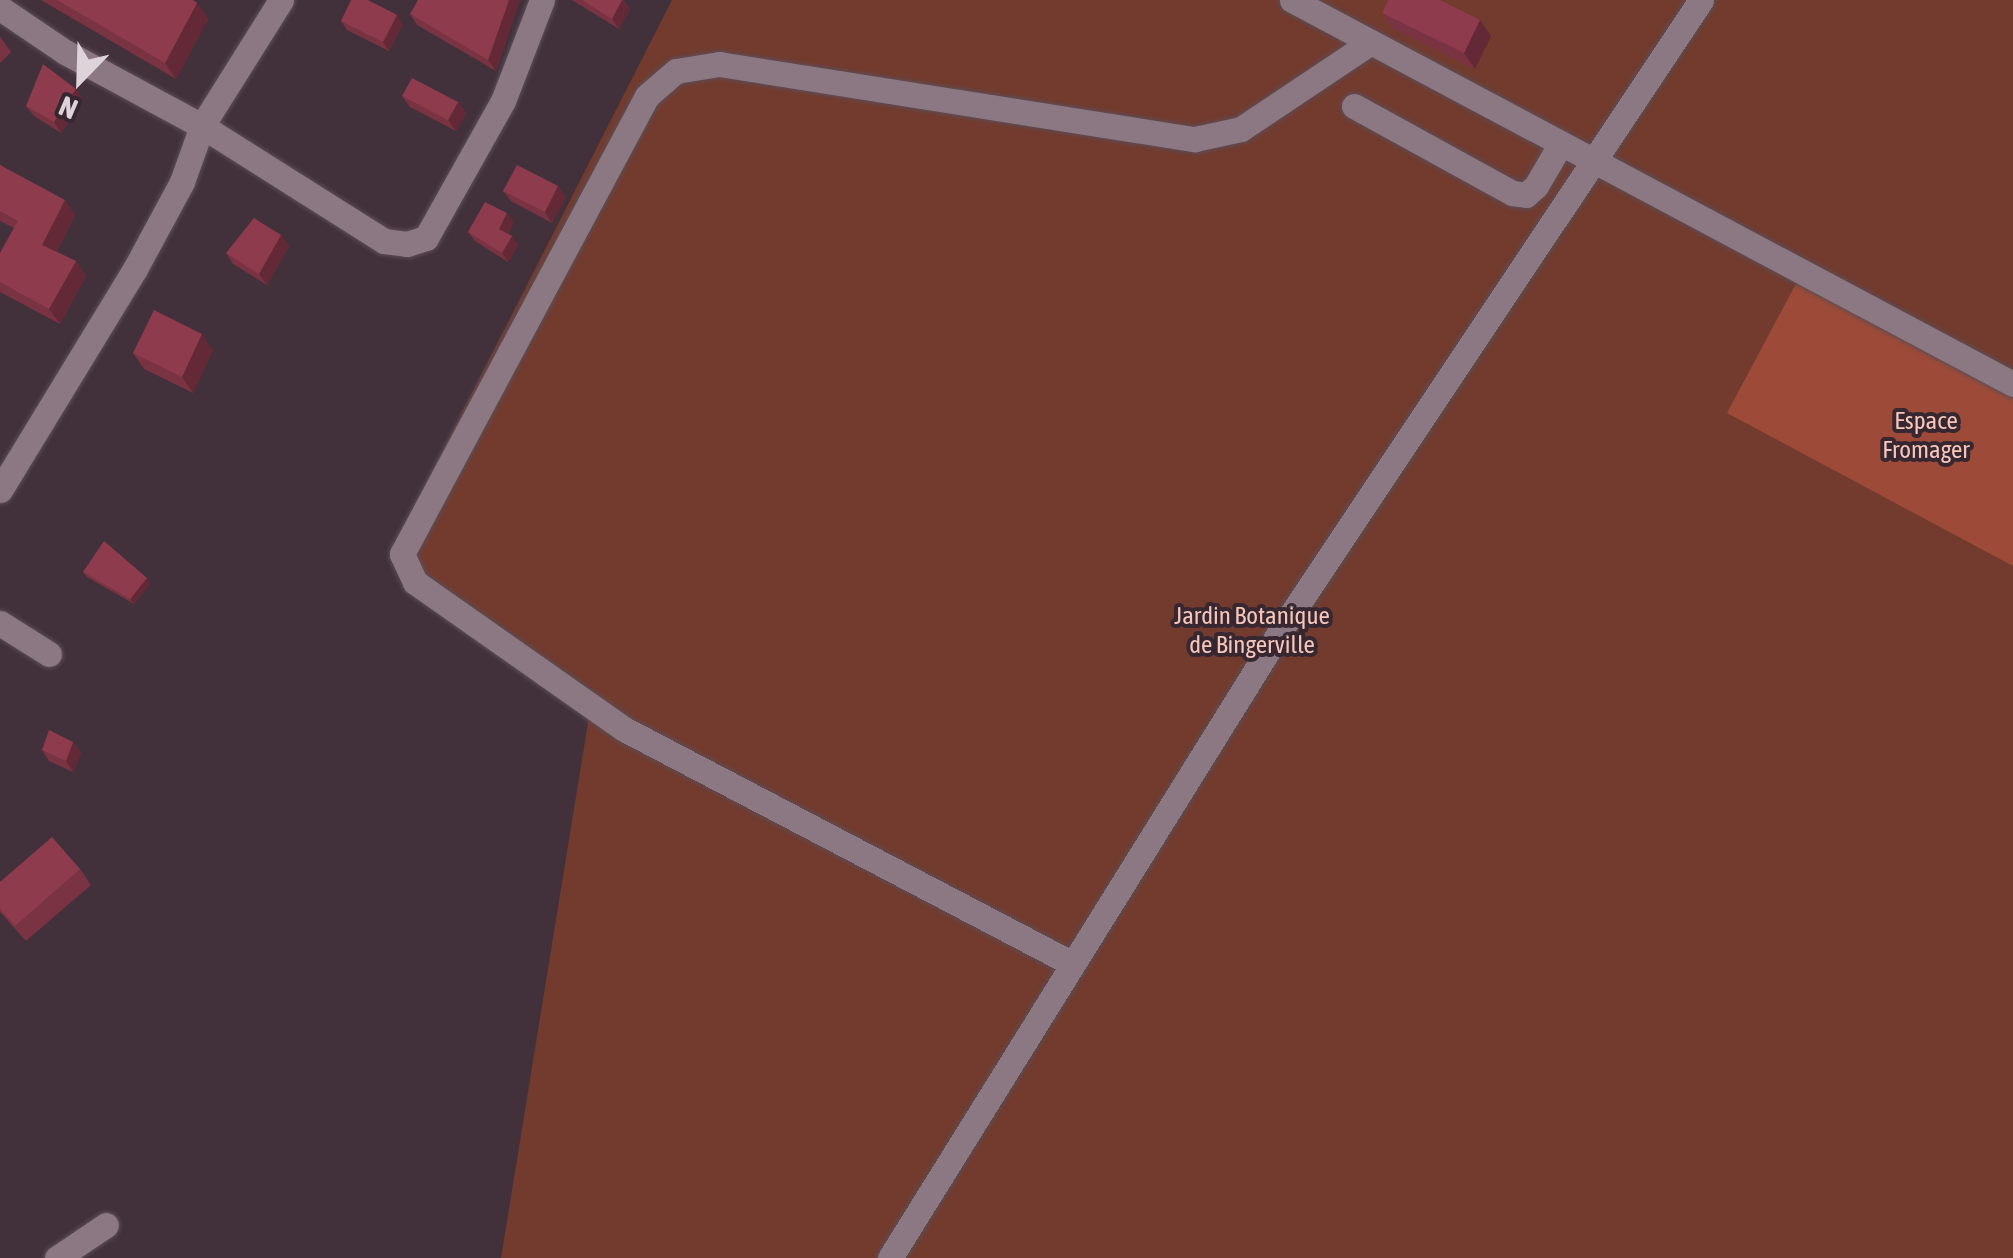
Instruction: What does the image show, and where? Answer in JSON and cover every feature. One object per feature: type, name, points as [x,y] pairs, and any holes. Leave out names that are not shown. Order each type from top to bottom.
[{"type":"street","points":[[0,490],[136,269],[182,182],[202,126],[281,0]]},
{"type":"street","points":[[0,8],[64,52],[202,126],[384,241],[426,238],[503,101],[542,0]]},
{"type":"street","points":[[1292,0],[2013,384]]},
{"type":"street","points":[[890,1258],[1069,962],[1702,0]]},
{"type":"street","points":[[1069,962],[624,730],[414,582],[402,554],[646,96],[676,71],[719,64],[1195,138],[1241,129],[1372,42]]},
{"type":"street","points":[[1354,106],[1512,193],[1526,195],[1536,186],[1560,145]]},
{"type":"street","points":[[0,623],[49,654]]},
{"type":"street","points":[[58,1258],[106,1225]]},
{"type":"green space","name":"Jardin Botanique de Bingerville","points":[[672,0],[2013,0],[2013,1258],[501,1258],[593,692],[392,550]]},
{"type":"green space","name":"Espace Fromager","points":[[1797,282],[2013,398],[2013,566],[1727,413]]},
{"type":"building","points":[[57,0],[193,0],[197,3],[165,63]]},
{"type":"building","points":[[351,0],[368,0],[397,15],[383,42],[341,21]]},
{"type":"building","points":[[418,0],[509,0],[488,60],[410,14]]},
{"type":"building","points":[[582,0],[622,0],[612,19]]},
{"type":"building","points":[[1388,0],[1440,0],[1480,20],[1464,53],[1382,13]]},
{"type":"building","points":[[43,64],[76,89],[54,122],[26,106]]},
{"type":"building","points":[[412,78],[458,102],[448,120],[402,96]]},
{"type":"building","points":[[0,165],[65,200],[42,245],[76,261],[49,309],[0,282],[0,253],[18,221],[0,211]]},
{"type":"building","points":[[517,165],[558,186],[545,212],[503,191]]},
{"type":"building","points":[[485,202],[507,213],[499,229],[512,236],[502,253],[468,232]]},
{"type":"building","points":[[254,218],[281,235],[259,274],[226,253]]},
{"type":"building","points":[[154,310],[202,334],[182,377],[133,353]]},
{"type":"building","points":[[104,541],[147,578],[130,599],[83,572]]},
{"type":"building","points":[[49,730],[73,742],[66,761],[42,750]]},
{"type":"building","points":[[52,837],[80,869],[15,926],[0,909],[0,882]]}]
